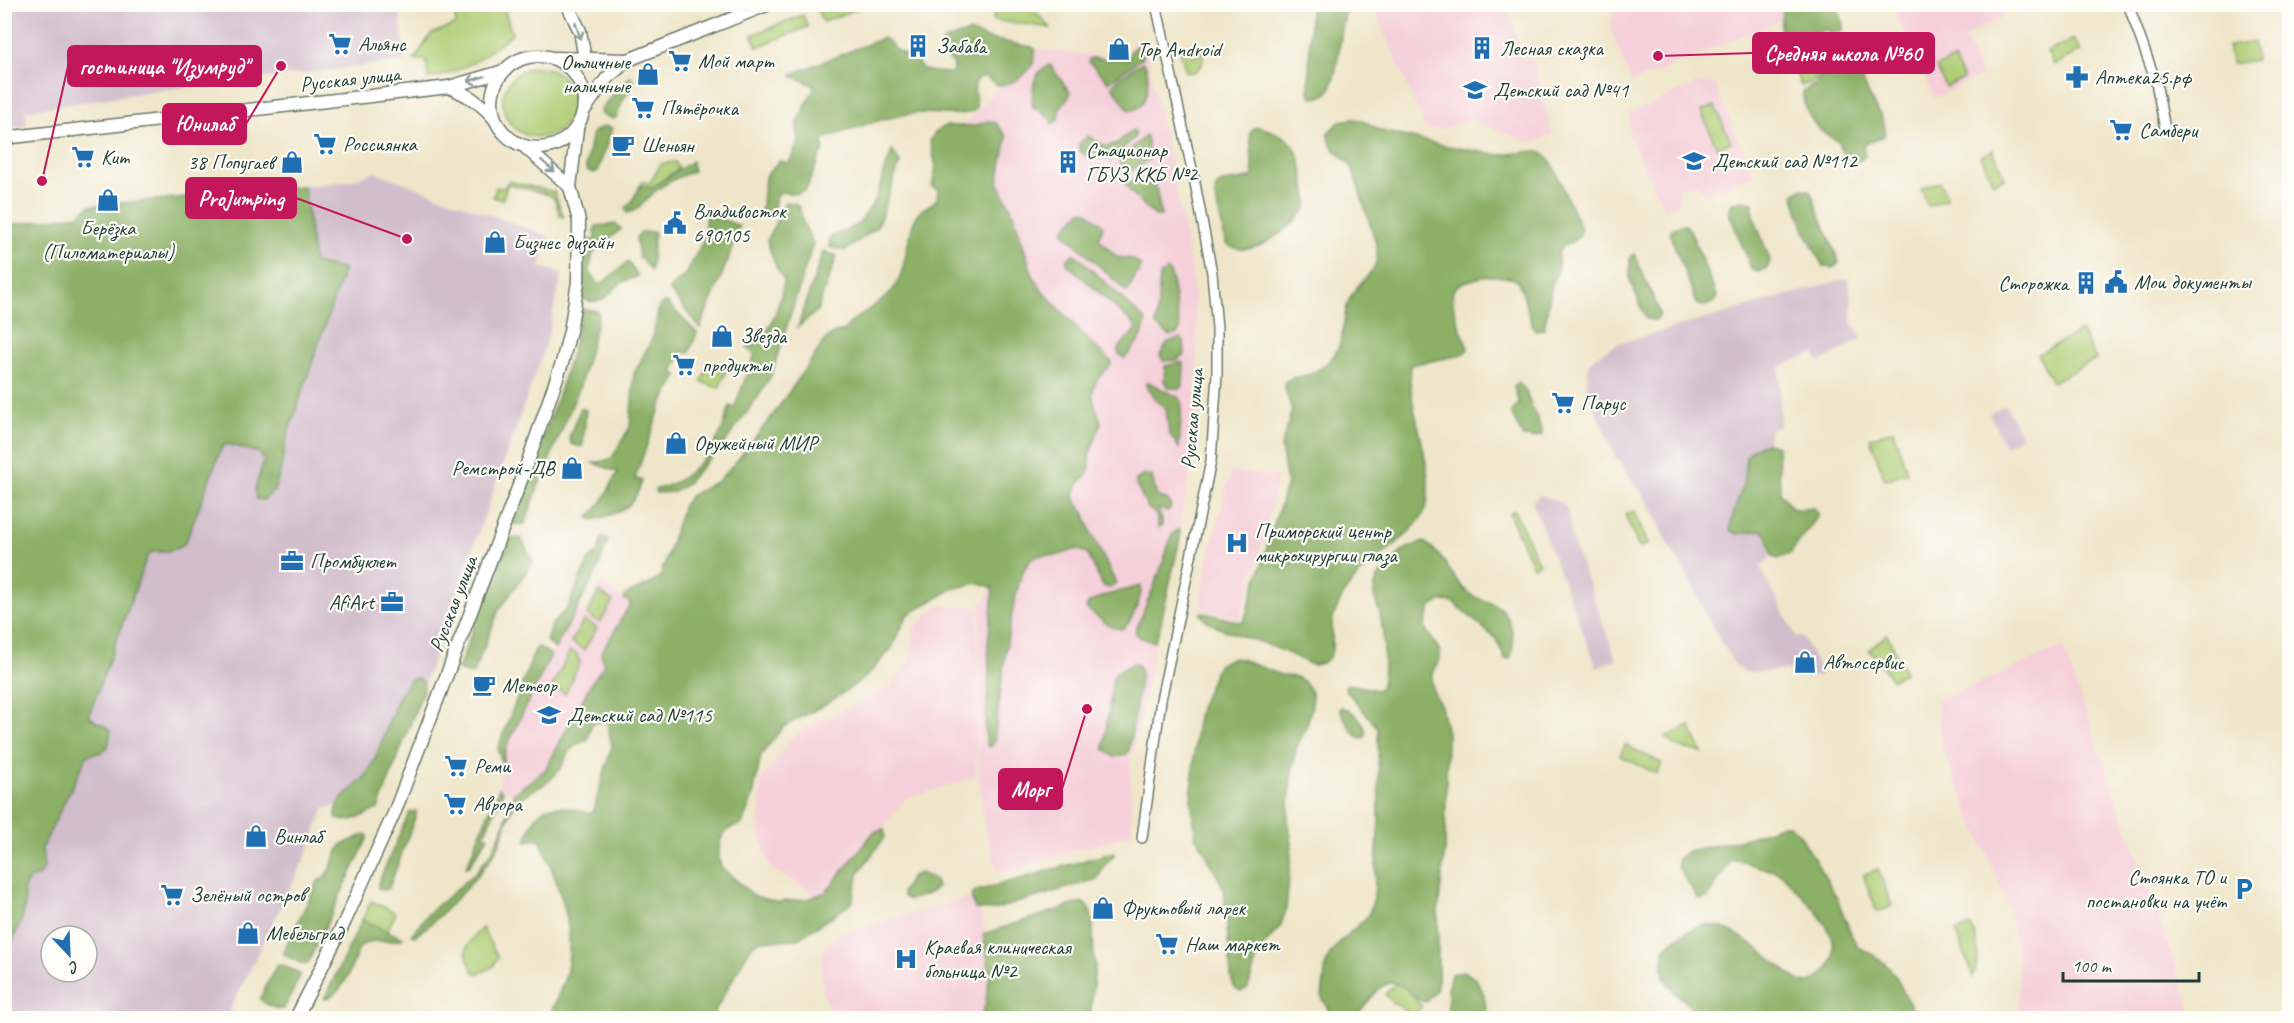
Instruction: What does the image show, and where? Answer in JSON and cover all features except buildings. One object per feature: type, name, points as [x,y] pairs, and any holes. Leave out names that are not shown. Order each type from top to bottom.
[{"type":"main road","points":[[567,4],[580,32],[585,60]]},
{"type":"main road","points":[[525,147],[542,149],[557,144],[577,129],[585,109],[607,78],[628,60],[769,4]]},
{"type":"main road","points":[[495,119],[492,95],[504,71],[527,57],[628,60]]},
{"type":"main road","points":[[554,58],[574,74],[582,90],[585,109]]},
{"type":"main road","name":"Русская улица","points":[[4,138],[449,87],[504,71]]},
{"type":"main road","points":[[449,87],[481,104],[508,138],[525,147],[570,187]]},
{"type":"main road","name":"Русская улица","points":[[296,1018],[344,923],[395,811],[551,395],[570,331],[578,282],[579,222],[570,187],[577,129]]},
{"type":"street","name":"Русская улица","points":[[1142,838],[1161,700],[1211,461],[1217,375],[1217,328],[1212,273],[1156,4]]},
{"type":"street","points":[[2128,4],[2156,82],[2165,129]]},
{"type":"shaded area","name":"Детский сад №41","points":[[1377,4],[1503,5],[1514,27],[1522,59],[1533,58],[1552,135],[1530,143],[1470,119],[1438,130],[1425,128],[1373,6]]},
{"type":"shaded area","points":[[1796,4],[1798,12],[1632,83],[1610,29],[1614,8],[1621,5]]},
{"type":"shaded area","points":[[4,5],[399,5],[405,61],[139,93],[25,111],[27,126],[5,128]]},
{"type":"shaded area","points":[[1891,5],[2000,5],[2005,16],[1964,37],[1982,75],[1934,98]]},
{"type":"shaded area","points":[[1143,39],[1192,273],[1197,331],[1197,364],[1190,475],[1130,765],[1132,834],[998,873],[983,821],[978,768],[980,608],[1037,510],[946,145],[1034,49],[1128,59],[1130,46]]},
{"type":"shaded area","name":"Детский сад №112","points":[[1698,83],[1715,85],[1753,175],[1706,193],[1696,183],[1678,189],[1679,204],[1664,210],[1629,134],[1629,114]]},
{"type":"shaded area","points":[[375,172],[550,237],[539,267],[562,273],[546,344],[394,768],[367,797],[324,809],[305,858],[226,1018],[5,1018],[4,872],[140,549],[222,417],[344,269],[314,263],[304,186],[349,181]]},
{"type":"shaded area","points":[[1848,278],[1852,301],[1852,322],[1862,338],[1819,363],[1814,353],[1780,367],[1780,427],[1770,429],[1757,508],[1771,557],[1760,567],[1797,638],[1801,636],[1804,639],[1822,675],[1806,677],[1784,671],[1746,672],[1737,667],[1731,659],[1710,623],[1683,566],[1671,549],[1650,505],[1615,456],[1586,387],[1589,364],[1596,356],[1617,344]]},
{"type":"shaded area","points":[[2005,405],[2022,436],[2005,446],[1989,413]]},
{"type":"shaded area","name":"Приморский центр микрохирургии глаза","points":[[1231,471],[1278,477],[1259,557],[1239,619],[1199,608],[1209,555]]},
{"type":"shaded area","points":[[1539,495],[1561,502],[1567,509],[1572,539],[1616,659],[1597,668],[1532,502]]},
{"type":"shaded area","name":"Детский сад №115","points":[[600,585],[632,603],[601,653],[604,664],[545,770],[513,794],[499,788],[506,748],[551,655],[576,609],[585,614]]},
{"type":"shaded area","points":[[938,606],[978,607],[976,777],[905,799],[824,900],[770,868],[760,836],[760,780],[798,732],[889,689],[910,660],[914,627]]},
{"type":"shaded area","points":[[2063,647],[2194,1018],[2019,1018],[2018,959],[2009,908],[1942,748],[1937,701]]},
{"type":"shaded area","name":"Краевая клиническая больница №2","points":[[977,895],[990,956],[989,985],[980,1018],[830,1018],[823,990],[821,963],[825,947],[839,934]]},
{"type":"green space","points":[[831,4],[867,5],[823,22],[817,10]]},
{"type":"green space","points":[[453,5],[503,5],[512,34],[483,56],[462,68],[428,78],[426,60],[414,60],[431,34],[456,24]]},
{"type":"green space","points":[[996,5],[1027,7],[1038,14],[1051,28],[993,20]]},
{"type":"green space","points":[[1310,5],[1348,5],[1332,85],[1326,94],[1316,98],[1309,92]]},
{"type":"green space","points":[[1780,5],[1837,5],[1843,30],[1836,33],[1824,30],[1784,47],[1779,41],[1782,11]]},
{"type":"green space","points":[[803,15],[808,27],[757,47],[752,35]]},
{"type":"green space","points":[[969,32],[989,39],[1032,47],[1035,49],[1033,63],[1024,75],[1004,84],[997,85],[984,76],[979,78],[974,90],[976,109],[972,112],[898,116],[826,138],[823,142],[824,152],[820,156],[806,190],[796,194],[781,192],[777,195],[773,211],[767,213],[761,211],[765,177],[779,161],[789,163],[799,141],[797,127],[799,119],[814,89],[813,85],[792,74],[883,38],[899,52],[914,58],[922,69],[952,73],[954,64],[943,52],[943,41]]},
{"type":"green space","points":[[2074,39],[2081,51],[2054,65],[2047,52]]},
{"type":"green space","points":[[1817,42],[1828,42],[1849,52],[1883,121],[1884,136],[1863,145],[1865,156],[1861,160],[1851,163],[1845,157],[1839,142],[1820,130],[1807,111],[1803,92],[1820,81],[1809,49]]},
{"type":"green space","points":[[2254,42],[2256,60],[2232,64],[2228,46]]},
{"type":"green space","points":[[1140,44],[1143,45],[1145,52],[1143,57],[1109,82],[1089,62],[1092,58],[1128,60],[1131,50]]},
{"type":"green space","points":[[1180,50],[1193,51],[1193,56],[1197,56],[1197,51],[1204,52],[1202,65],[1194,72],[1186,72]]},
{"type":"green space","points":[[1806,54],[1817,80],[1801,86],[1790,60]]},
{"type":"green space","points":[[1954,59],[1963,79],[1946,87],[1936,67]]},
{"type":"green space","points":[[1142,62],[1147,72],[1146,94],[1140,106],[1129,110],[1112,86],[1120,77]]},
{"type":"green space","points":[[1050,65],[1070,92],[1069,97],[1060,108],[1058,121],[1052,124],[1049,118],[1032,106],[1036,77],[1039,72]]},
{"type":"green space","points":[[538,67],[557,73],[567,83],[573,102],[567,121],[557,131],[538,137],[519,131],[509,121],[503,102],[509,83],[519,73]]},
{"type":"green space","points":[[631,76],[634,83],[623,100],[616,118],[601,114],[601,110],[619,85]]},
{"type":"green space","points":[[1715,106],[1731,142],[1717,148],[1701,111]]},
{"type":"green space","points":[[1362,120],[1381,131],[1442,145],[1499,155],[1536,151],[1544,154],[1553,165],[1581,229],[1579,237],[1559,249],[1558,271],[1552,283],[1544,329],[1535,330],[1517,280],[1488,276],[1462,283],[1454,289],[1452,294],[1454,310],[1468,349],[1462,355],[1410,365],[1412,399],[1427,469],[1427,504],[1423,515],[1347,589],[1333,618],[1331,654],[1322,663],[1312,665],[1293,655],[1220,628],[1200,614],[1202,612],[1239,622],[1244,621],[1287,483],[1281,447],[1292,410],[1285,382],[1315,372],[1334,355],[1341,340],[1350,298],[1375,264],[1377,246],[1352,167],[1333,148],[1327,134],[1340,121]]},
{"type":"green space","points":[[988,121],[996,123],[1007,137],[998,182],[1012,210],[1033,276],[1042,290],[1089,341],[1111,361],[1111,365],[1097,379],[1094,387],[1092,395],[1101,423],[1089,456],[1088,473],[1078,484],[1074,494],[1116,583],[1110,588],[1103,586],[1087,553],[1076,549],[1059,555],[1040,555],[1029,562],[1022,574],[1016,594],[994,742],[991,747],[987,746],[985,732],[992,587],[977,583],[952,589],[907,615],[892,648],[866,677],[831,701],[783,727],[761,755],[753,796],[742,824],[727,830],[721,839],[719,856],[721,867],[754,896],[777,902],[808,899],[826,892],[874,832],[884,829],[885,837],[859,872],[852,903],[798,939],[759,941],[752,945],[711,1018],[549,1018],[567,970],[569,936],[567,919],[540,839],[526,841],[536,817],[549,807],[593,812],[612,746],[607,721],[592,723],[587,741],[573,748],[555,776],[516,803],[497,849],[482,870],[435,920],[415,936],[411,935],[428,914],[475,873],[492,852],[504,826],[513,794],[545,770],[592,682],[604,665],[601,653],[631,603],[624,599],[625,595],[652,583],[661,575],[683,505],[691,495],[718,481],[739,458],[773,415],[826,339],[845,330],[852,321],[886,297],[897,284],[915,221],[921,211],[937,199],[938,189],[932,187],[936,167],[930,141],[934,134],[945,126],[975,126]]},
{"type":"green space","points":[[605,126],[612,128],[598,171],[594,173],[588,171],[586,167],[591,136],[593,132]]},
{"type":"green space","points":[[1258,127],[1279,134],[1293,145],[1300,160],[1307,203],[1296,220],[1264,244],[1244,249],[1235,248],[1226,244],[1215,196],[1216,187],[1224,182],[1253,176],[1250,134],[1254,128]]},
{"type":"green space","points":[[1133,130],[1136,133],[1134,138],[1110,160],[1103,157],[1091,159],[1079,150],[1079,144],[1088,136],[1106,147],[1117,143]]},
{"type":"green space","points":[[1146,135],[1150,159],[1124,175],[1119,160]]},
{"type":"green space","points":[[892,150],[900,163],[876,228],[845,251],[829,247],[830,237],[856,226],[875,200]]},
{"type":"green space","points":[[1993,150],[2005,178],[1993,183],[1981,156]]},
{"type":"green space","points":[[692,161],[692,172],[665,184],[640,207],[627,213],[625,208],[631,203],[640,186],[652,188]]},
{"type":"green space","points":[[675,162],[679,168],[652,188],[640,186],[643,182],[650,183],[661,164]]},
{"type":"green space","points":[[509,181],[554,192],[564,217],[560,216],[555,200],[550,195],[508,184],[502,200],[493,197],[496,187],[503,188]]},
{"type":"green space","points":[[1142,181],[1156,186],[1161,216],[1155,216],[1130,191],[1125,183]]},
{"type":"green space","points":[[1940,182],[1947,199],[1928,206],[1921,189]]},
{"type":"green space","points":[[304,186],[314,263],[344,269],[287,437],[274,491],[264,500],[256,499],[255,489],[264,459],[259,453],[227,444],[222,447],[186,541],[175,549],[152,552],[147,557],[89,715],[111,731],[108,747],[100,753],[87,756],[42,848],[44,868],[38,876],[29,879],[23,890],[25,907],[23,915],[5,954],[5,226],[79,215],[89,206]]},
{"type":"green space","points":[[1801,189],[1809,190],[1811,193],[1839,262],[1833,268],[1823,266],[1805,231],[1794,198],[1794,194]]},
{"type":"green space","points":[[1742,200],[1753,202],[1752,212],[1770,260],[1768,267],[1759,272],[1752,270],[1729,213],[1730,204]]},
{"type":"green space","points":[[785,202],[796,204],[800,209],[803,223],[813,243],[771,376],[725,442],[685,485],[674,492],[656,493],[655,490],[676,482],[702,460],[720,434],[730,406],[734,408],[755,354],[747,348],[770,326],[782,291],[784,280],[776,267],[767,241]]},
{"type":"green space","points":[[1085,210],[1101,223],[1103,227],[1100,240],[1117,257],[1133,259],[1141,266],[1127,292],[1064,233],[1064,229],[1081,211]]},
{"type":"green space","points":[[706,213],[739,226],[728,260],[700,328],[669,289],[686,274],[704,239]]},
{"type":"green space","points":[[616,224],[621,229],[593,253],[589,271],[600,285],[628,262],[638,276],[622,283],[599,301],[588,301],[582,298],[587,240],[595,240],[596,226]]},
{"type":"green space","points":[[1685,225],[1690,230],[1717,297],[1714,302],[1705,306],[1697,304],[1670,234],[1672,229]]},
{"type":"green space","points":[[641,232],[654,232],[651,271],[639,257],[636,238]]},
{"type":"green space","points":[[823,251],[837,256],[817,311],[798,327]]},
{"type":"green space","points":[[1073,254],[1146,321],[1142,337],[1126,357],[1118,353],[1118,349],[1136,329],[1135,325],[1067,264],[1067,260]]},
{"type":"green space","points":[[1634,254],[1659,311],[1659,316],[1655,320],[1646,319],[1630,280],[1630,257]]},
{"type":"green space","points":[[1167,270],[1171,274],[1180,330],[1177,334],[1170,336],[1156,326],[1160,275]]},
{"type":"green space","points":[[667,303],[697,333],[689,353],[682,352],[673,372],[678,376],[662,403],[635,478],[642,481],[635,498],[618,512],[593,520],[588,517],[602,502],[618,472],[593,463],[612,458],[630,427],[634,374],[653,337],[659,307]]},
{"type":"green space","points":[[584,309],[597,311],[599,314],[580,386],[546,468],[543,469],[534,466],[534,463],[572,350],[581,312]]},
{"type":"green space","points":[[2081,331],[2096,359],[2052,382],[2038,354]]},
{"type":"green space","points":[[1181,338],[1184,342],[1185,355],[1176,360],[1163,361],[1160,355],[1168,342]]},
{"type":"green space","points":[[1180,362],[1184,364],[1183,386],[1179,389],[1168,387],[1164,381],[1165,366]]},
{"type":"green space","points":[[709,363],[726,371],[719,388],[701,382]]},
{"type":"green space","points":[[1518,382],[1525,390],[1542,431],[1542,435],[1534,438],[1523,437],[1511,413],[1519,404],[1514,387]]},
{"type":"green space","points":[[1146,383],[1182,401],[1179,448],[1169,433],[1166,409],[1147,388]]},
{"type":"green space","points":[[581,408],[586,410],[581,447],[571,444],[569,437]]},
{"type":"green space","points":[[1893,430],[1907,472],[1885,480],[1870,438]]},
{"type":"green space","points":[[1766,443],[1778,448],[1780,493],[1793,509],[1814,508],[1819,515],[1790,554],[1777,559],[1772,555],[1767,536],[1762,530],[1738,534],[1730,530],[1743,485],[1746,457],[1754,448]]},
{"type":"green space","points":[[530,475],[541,476],[541,479],[525,524],[514,524],[513,521]]},
{"type":"green space","points":[[1144,475],[1152,476],[1157,497],[1167,499],[1171,506],[1168,511],[1158,509],[1162,525],[1158,528],[1156,515],[1148,508],[1136,485],[1136,480]]},
{"type":"green space","points":[[1514,510],[1539,564],[1533,567],[1509,513]]},
{"type":"green space","points":[[1634,511],[1648,544],[1639,548],[1625,515]]},
{"type":"green space","points":[[1178,529],[1180,538],[1159,631],[1154,642],[1139,637],[1135,632],[1172,535]]},
{"type":"green space","points":[[602,537],[608,540],[597,572],[555,649],[546,641],[553,623],[568,607],[589,559],[598,552]]},
{"type":"green space","points":[[521,538],[533,561],[532,564],[499,610],[474,672],[472,674],[458,670],[504,543],[508,539]]},
{"type":"green space","points":[[1424,542],[1435,551],[1469,594],[1491,603],[1504,612],[1512,632],[1512,652],[1510,659],[1505,659],[1496,639],[1453,602],[1441,601],[1431,607],[1425,625],[1426,630],[1440,651],[1440,659],[1432,673],[1433,691],[1441,706],[1447,733],[1445,851],[1438,912],[1436,990],[1427,1002],[1421,1001],[1402,986],[1389,983],[1376,992],[1355,1014],[1336,1018],[1329,1012],[1322,997],[1326,964],[1330,954],[1341,941],[1369,915],[1374,897],[1379,820],[1378,728],[1345,686],[1349,684],[1377,690],[1381,688],[1384,672],[1383,641],[1380,614],[1374,595],[1376,584],[1385,568],[1400,554]]},
{"type":"green space","points":[[1141,586],[1136,609],[1122,629],[1111,627],[1086,608],[1089,603],[1103,596]]},
{"type":"green space","points":[[599,592],[613,601],[600,623],[587,615]]},
{"type":"green space","points":[[584,620],[597,628],[584,650],[571,642]]},
{"type":"green space","points":[[1887,634],[1905,672],[1892,680],[1869,650]]},
{"type":"green space","points":[[539,647],[551,655],[506,748],[502,766],[498,748],[535,650]]},
{"type":"green space","points":[[570,651],[577,654],[580,663],[565,694],[552,687]]},
{"type":"green space","points":[[1231,658],[1241,659],[1283,676],[1296,677],[1304,681],[1312,694],[1312,706],[1305,731],[1296,748],[1291,778],[1288,818],[1292,844],[1286,910],[1280,927],[1259,951],[1248,988],[1240,992],[1234,987],[1231,976],[1224,889],[1196,838],[1191,800],[1196,727],[1200,708],[1218,665]]},
{"type":"green space","points":[[1132,664],[1138,665],[1141,673],[1129,750],[1126,755],[1114,757],[1104,749],[1113,678],[1117,672]]},
{"type":"green space","points":[[418,678],[423,682],[424,688],[378,809],[352,820],[336,818],[336,811],[342,799],[363,779],[373,763],[398,698],[411,679]]},
{"type":"green space","points":[[1341,707],[1359,718],[1365,727],[1365,737],[1360,738],[1351,730],[1340,710]]},
{"type":"green space","points":[[1690,726],[1702,753],[1675,746],[1665,737]]},
{"type":"green space","points":[[1625,745],[1662,763],[1657,774],[1620,756]]},
{"type":"green space","points":[[499,788],[503,792],[484,835],[488,837],[469,866],[466,867]]},
{"type":"green space","points":[[416,811],[389,888],[384,890],[378,888],[409,813]]},
{"type":"green space","points":[[1789,825],[1799,833],[1836,896],[1853,938],[1859,947],[1880,959],[1890,969],[1916,1018],[1695,1018],[1687,1002],[1668,985],[1664,976],[1663,964],[1665,948],[1686,932],[1704,925],[1721,927],[1733,932],[1803,982],[1815,981],[1831,963],[1834,950],[1825,923],[1784,876],[1777,872],[1730,860],[1708,898],[1698,899],[1678,867],[1678,859],[1688,851],[1744,839]]},
{"type":"green space","points":[[366,834],[368,837],[308,963],[305,965],[286,956],[283,952],[318,881],[326,877],[341,845]]},
{"type":"green space","points":[[1114,852],[1097,879],[993,910],[975,909],[971,895],[974,892]]},
{"type":"green space","points":[[1878,869],[1892,906],[1877,912],[1863,875]]},
{"type":"green space","points":[[919,873],[934,878],[937,887],[928,894],[909,900],[903,897],[902,892],[912,876]]},
{"type":"green space","points":[[371,901],[393,911],[395,915],[387,931],[362,920]]},
{"type":"green space","points":[[1082,902],[1088,907],[1093,922],[1095,964],[1090,1018],[980,1018],[985,1006],[990,972],[983,934]]},
{"type":"green space","points":[[362,920],[403,938],[364,944],[359,948],[343,985],[338,991],[324,999]]},
{"type":"green space","points":[[1971,926],[1978,951],[1973,977],[1956,932]]},
{"type":"green space","points":[[482,928],[498,957],[493,967],[478,974],[475,973],[466,953],[471,939]]},
{"type":"green space","points":[[282,965],[299,973],[300,976],[284,1009],[271,1007],[260,999],[276,966]]},
{"type":"green space","points":[[1463,971],[1476,979],[1483,992],[1488,1018],[1448,1018],[1448,987],[1451,974]]},
{"type":"green space","points":[[1400,981],[1422,1007],[1411,1016],[1385,994]]},
{"type":"place","name":"Альянс","points":[[340,44]]},
{"type":"place","name":"Забава","points":[[918,46]]},
{"type":"place","name":"Лесная сказка","points":[[1482,48]]},
{"type":"place","name":"Top Android","points":[[1119,49]]},
{"type":"place","name":"Средняя школа №60","points":[[1658,56]]},
{"type":"place","name":"Мой март","points":[[680,61]]},
{"type":"place","name":"Юнилаб","points":[[281,66]]},
{"type":"place","name":"Отличные наличные","points":[[648,74]]},
{"type":"place","name":"Аптека25.рф","points":[[2077,77]]},
{"type":"place","name":"Детский сад №41","points":[[1475,90]]},
{"type":"place","name":"Пятёрочка","points":[[643,108]]},
{"type":"place","name":"Самбери","points":[[2121,130]]},
{"type":"place","name":"Россиянка","points":[[325,144]]},
{"type":"place","name":"Шеньян","points":[[623,145]]},
{"type":"place","name":"Кит","points":[[83,157]]},
{"type":"place","name":"Детский сад №112","points":[[1694,161]]},
{"type":"place","name":"38 Попугаев","points":[[292,162]]},
{"type":"place","name":"Стационар ГБУЗ ККБ №2","points":[[1068,162]]},
{"type":"place","name":"гостиница \"Изумруд\"","points":[[42,181]]},
{"type":"place","name":"Берёзка (Пиломатериалы)","points":[[108,200]]},
{"type":"place","name":"Владивосток 690105","points":[[675,223]]},
{"type":"place","name":"ProJumping","points":[[407,239]]},
{"type":"place","name":"Бизнес дизайн","points":[[495,242]]},
{"type":"place","name":"Мои документы","points":[[2116,282]]},
{"type":"place","name":"Сторожка","points":[[2086,283]]},
{"type":"place","name":"Звезда","points":[[722,336]]},
{"type":"place","name":"продукты","points":[[684,365]]},
{"type":"place","name":"Парус","points":[[1563,403]]},
{"type":"place","name":"Оружейный МИР","points":[[676,443]]},
{"type":"place","name":"Ремстрой-ДВ","points":[[572,468]]},
{"type":"place","name":"Приморский центр микрохирургии глаза","points":[[1237,543]]},
{"type":"place","name":"Промбуклет","points":[[292,561]]},
{"type":"place","name":"AfiArt","points":[[392,602]]},
{"type":"place","name":"Автосервис","points":[[1805,662]]},
{"type":"place","name":"Метеор","points":[[484,685]]},
{"type":"place","name":"Морг","points":[[1087,709]]},
{"type":"place","name":"Детский сад №115","points":[[549,715]]},
{"type":"place","name":"Реми","points":[[456,766]]},
{"type":"place","name":"Аврора","points":[[455,804]]},
{"type":"place","name":"Винлаб","points":[[256,836]]},
{"type":"place","name":"Стоянка ТО и постановки на учёт","points":[[2244,889]]},
{"type":"place","name":"Зелёный остров","points":[[172,895]]},
{"type":"place","name":"Фруктовый ларек","points":[[1103,908]]},
{"type":"place","name":"Мебельград","points":[[248,933]]},
{"type":"place","name":"Наш маркет","points":[[1167,944]]},
{"type":"place","name":"Краевая клиническая больница №2","points":[[906,959]]}]
